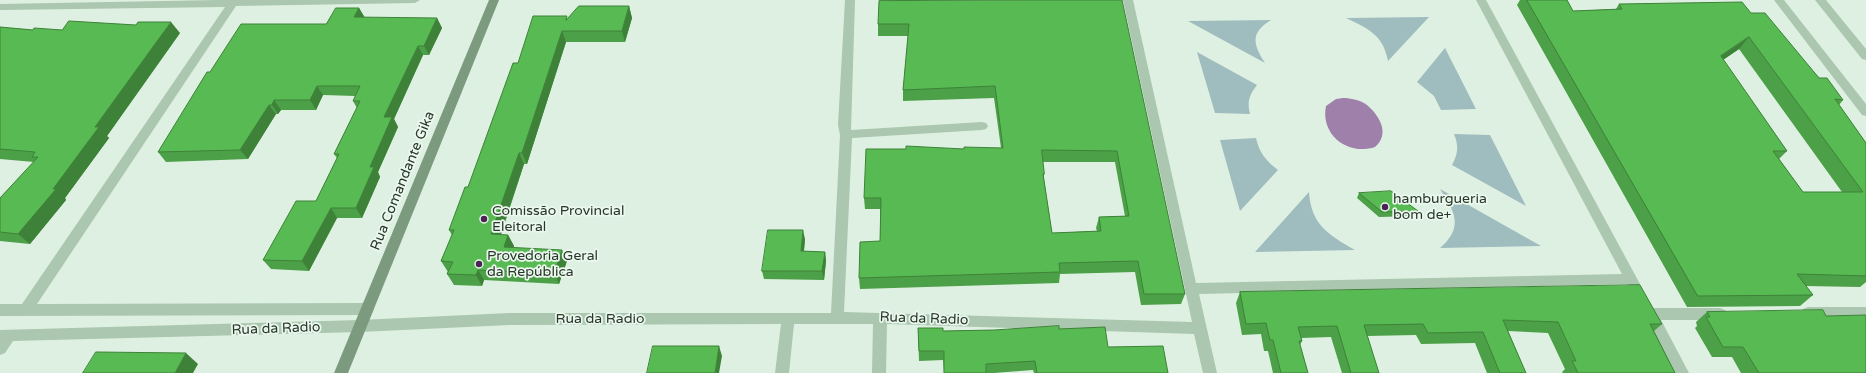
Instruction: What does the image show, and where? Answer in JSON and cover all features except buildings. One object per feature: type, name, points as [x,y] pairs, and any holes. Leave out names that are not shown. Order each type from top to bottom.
[{"type":"street","points":[[0,7],[415,0]]},
{"type":"street","name":"Rua Comandante Gika","points":[[341,373],[494,0]]},
{"type":"street","points":[[836,318],[846,135],[844,125],[850,0]]},
{"type":"street","points":[[1128,0],[1210,373]]},
{"type":"street","points":[[1481,0],[1682,373]]},
{"type":"street","points":[[1779,0],[1866,112]]},
{"type":"street","points":[[1820,0],[1866,56]]},
{"type":"street","points":[[26,310],[234,3]]},
{"type":"street","points":[[846,135],[868,132],[982,126]]},
{"type":"street","points":[[1191,289],[1632,279]]},
{"type":"street","name":"Rua da Radio","points":[[0,310],[367,309]]},
{"type":"street","points":[[1794,314],[1866,313]]},
{"type":"street","points":[[1651,315],[1731,314]]},
{"type":"street","points":[[782,373],[788,318]]},
{"type":"street","points":[[879,373],[880,318]]},
{"type":"street","name":"Rua da Radio","points":[[4,336],[360,326],[510,319],[880,318],[1200,328]]},
{"type":"street","points":[[0,349],[4,336]]},
{"type":"shaded area","points":[[1429,17],[1388,61],[1386,52],[1379,39],[1362,26],[1346,18]]},
{"type":"shaded area","points":[[1271,20],[1260,30],[1256,39],[1258,50],[1265,63],[1188,21]]},
{"type":"shaded area","points":[[1445,48],[1476,109],[1441,110],[1434,96],[1417,82]]},
{"type":"shaded area","points":[[1197,52],[1257,85],[1249,99],[1250,114],[1215,113]]},
{"type":"shaded area","points":[[1343,98],[1361,102],[1372,109],[1376,114],[1382,125],[1382,136],[1375,147],[1365,149],[1346,146],[1338,141],[1332,134],[1327,126],[1325,116],[1326,106],[1336,99]]},
{"type":"shaded area","points":[[1454,134],[1490,135],[1526,206],[1452,165],[1456,157],[1457,150],[1457,142]]},
{"type":"shaded area","points":[[1256,138],[1259,148],[1264,156],[1278,170],[1240,211],[1220,140]]},
{"type":"shaded area","points":[[1440,189],[1541,246],[1440,248],[1448,240],[1452,233],[1455,226],[1455,219],[1450,205]]},
{"type":"shaded area","points":[[1309,192],[1313,213],[1323,228],[1355,250],[1255,252]]},
{"type":"place","name":"hamburgueria bom de+","points":[[1385,207]]},
{"type":"place","name":"Comissão Provincial Eleitoral","points":[[484,219]]},
{"type":"place","name":"Provedoria Geral da República","points":[[479,264]]}]
